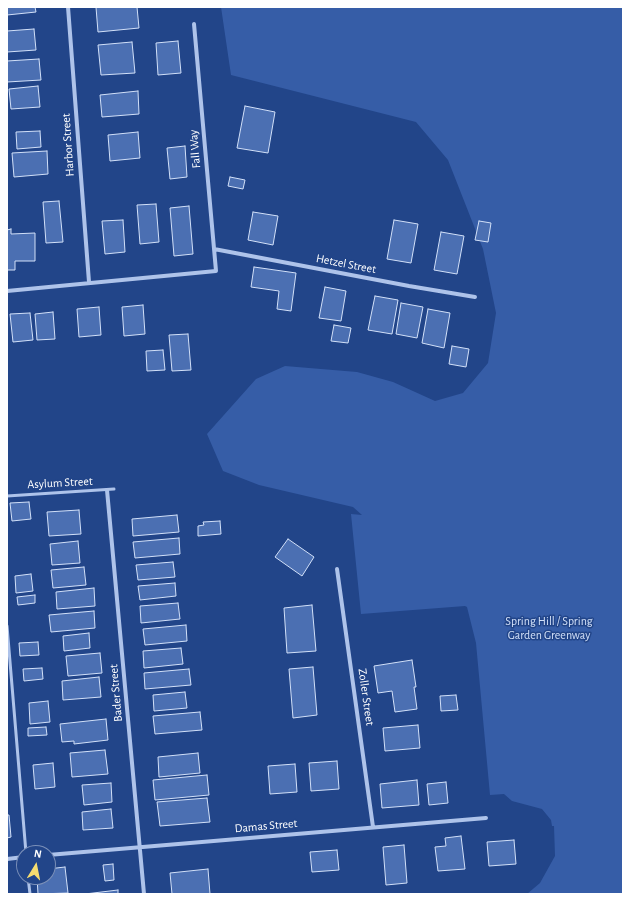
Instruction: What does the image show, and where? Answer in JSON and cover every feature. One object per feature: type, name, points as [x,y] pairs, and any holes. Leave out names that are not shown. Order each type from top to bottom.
[{"type":"street","name":"Harbor Street","points":[[68,7],[89,282]]},
{"type":"street","name":"Fall Way","points":[[89,282],[216,271],[194,24]]},
{"type":"street","name":"Hetzel Street","points":[[214,249],[475,297]]},
{"type":"street","points":[[7,290],[89,282]]},
{"type":"street","name":"Bader Street","points":[[107,490],[144,894]]},
{"type":"street","name":"Zoller Street","points":[[338,569],[373,827]]},
{"type":"street","name":"Damas Street","points":[[56,854],[486,818]]},
{"type":"lane","name":"Asylum Street","points":[[7,496],[114,489]]},
{"type":"lane","points":[[7,626],[25,845]]},
{"type":"green space","name":"Spring Hill / Spring Garden Greenway","points":[[221,7],[623,7],[623,894],[527,894],[540,883],[555,856],[554,826],[552,826],[551,820],[542,809],[512,801],[504,794],[490,795],[476,643],[467,607],[361,614],[351,514],[362,515],[353,507],[259,485],[223,471],[207,434],[256,379],[285,366],[357,372],[393,382],[435,401],[463,393],[488,363],[496,313],[483,249],[448,160],[416,122],[231,75]]},
{"type":"building","points":[[7,7],[35,7],[36,12],[7,15]]},
{"type":"building","points":[[96,7],[137,7],[139,28],[98,32]]},
{"type":"building","points":[[34,29],[36,50],[7,52],[7,31]]},
{"type":"building","points":[[178,41],[181,73],[158,75],[156,43]]},
{"type":"building","points":[[132,42],[135,73],[101,75],[98,45]]},
{"type":"building","points":[[39,59],[41,80],[7,82],[7,61]]},
{"type":"building","points":[[38,86],[40,107],[11,109],[9,89]]},
{"type":"building","points":[[138,91],[139,114],[102,117],[100,95]]},
{"type":"building","points":[[245,106],[275,112],[268,153],[237,148]]},
{"type":"building","points":[[40,131],[41,147],[17,149],[16,132]]},
{"type":"building","points":[[138,132],[140,158],[110,161],[108,135]]},
{"type":"building","points":[[185,146],[187,177],[170,179],[167,148]]},
{"type":"building","points":[[47,151],[48,174],[14,177],[12,153]]},
{"type":"building","points":[[230,177],[245,180],[243,189],[228,186]]},
{"type":"building","points":[[59,201],[63,242],[46,243],[43,202]]},
{"type":"building","points":[[156,204],[159,242],[140,244],[137,205]]},
{"type":"building","points":[[189,206],[193,254],[174,256],[170,208]]},
{"type":"building","points":[[253,212],[278,216],[273,245],[248,240]]},
{"type":"building","points":[[123,220],[125,252],[105,254],[102,221]]},
{"type":"building","points":[[394,220],[418,224],[411,263],[387,259]]},
{"type":"building","points":[[479,221],[491,223],[488,242],[475,240]]},
{"type":"building","points":[[11,229],[11,234],[35,233],[35,261],[15,261],[15,270],[7,270],[7,230]]},
{"type":"building","points":[[441,232],[464,236],[457,274],[434,270]]},
{"type":"building","points":[[254,267],[296,273],[291,311],[277,309],[279,291],[251,287]]},
{"type":"building","points":[[325,287],[346,291],[341,321],[319,318]]},
{"type":"building","points":[[375,296],[398,300],[392,334],[368,330]]},
{"type":"building","points":[[401,303],[423,307],[417,338],[396,334]]},
{"type":"building","points":[[143,305],[145,334],[124,336],[122,307]]},
{"type":"building","points":[[99,307],[101,335],[79,337],[77,309]]},
{"type":"building","points":[[428,309],[450,313],[444,348],[422,343]]},
{"type":"building","points":[[53,312],[55,339],[37,340],[35,314]]},
{"type":"building","points":[[30,313],[33,340],[13,342],[10,314]]},
{"type":"building","points":[[334,325],[351,328],[348,343],[331,341]]},
{"type":"building","points":[[188,334],[191,370],[172,371],[169,335]]},
{"type":"building","points":[[452,346],[469,349],[466,367],[449,364]]},
{"type":"building","points":[[163,350],[165,370],[147,371],[146,351]]},
{"type":"building","points":[[29,502],[31,519],[12,521],[10,503]]},
{"type":"building","points":[[79,510],[81,534],[49,536],[47,512]]},
{"type":"building","points":[[177,515],[179,532],[133,536],[132,519]]},
{"type":"building","points":[[220,521],[221,534],[198,536],[198,526],[204,525],[203,522]]},
{"type":"building","points":[[179,538],[180,554],[135,558],[133,542]]},
{"type":"building","points":[[288,539],[314,557],[302,576],[275,557]]},
{"type":"building","points":[[78,541],[80,563],[52,565],[50,544]]},
{"type":"building","points":[[173,562],[175,577],[138,580],[136,565]]},
{"type":"building","points":[[84,567],[86,585],[53,588],[51,570]]},
{"type":"building","points":[[31,574],[33,591],[16,593],[15,576]]},
{"type":"building","points":[[175,583],[176,596],[140,600],[138,586]]},
{"type":"building","points":[[94,588],[95,606],[57,609],[56,592]]},
{"type":"building","points":[[35,595],[35,603],[18,605],[17,597]]},
{"type":"building","points":[[178,603],[180,619],[141,623],[140,606]]},
{"type":"building","points":[[312,605],[316,651],[287,653],[284,608]]},
{"type":"building","points":[[94,611],[95,628],[51,632],[49,615]]},
{"type":"building","points":[[186,625],[187,641],[145,645],[143,629]]},
{"type":"building","points":[[89,633],[90,648],[64,651],[63,636]]},
{"type":"building","points":[[38,642],[39,655],[20,656],[19,643]]},
{"type":"building","points":[[181,648],[183,664],[144,668],[143,651]]},
{"type":"building","points":[[100,653],[102,673],[68,676],[66,656]]},
{"type":"building","points":[[412,660],[416,687],[414,687],[417,709],[395,712],[392,691],[378,693],[374,666]]},
{"type":"building","points":[[313,667],[317,715],[293,718],[289,669]]},
{"type":"building","points":[[42,668],[43,679],[24,681],[23,669]]},
{"type":"building","points":[[189,669],[191,685],[145,689],[144,673]]},
{"type":"building","points":[[99,677],[101,697],[63,700],[62,681]]},
{"type":"building","points":[[185,692],[187,708],[154,711],[153,695]]},
{"type":"building","points":[[456,695],[458,710],[441,711],[440,696]]},
{"type":"building","points":[[48,701],[50,722],[30,724],[29,703]]},
{"type":"building","points":[[200,712],[202,730],[155,734],[153,716]]},
{"type":"building","points":[[106,719],[108,740],[74,744],[74,741],[62,742],[60,724]]},
{"type":"building","points":[[418,725],[420,748],[385,751],[383,728]]},
{"type":"building","points":[[46,727],[47,735],[28,736],[28,728]]},
{"type":"building","points":[[105,750],[108,774],[72,777],[70,753]]},
{"type":"building","points":[[198,753],[200,773],[159,777],[158,757]]},
{"type":"building","points":[[337,761],[339,789],[311,791],[309,763]]},
{"type":"building","points":[[53,763],[55,787],[35,789],[33,765]]},
{"type":"building","points":[[295,764],[297,792],[270,794],[268,766]]},
{"type":"building","points":[[207,775],[209,795],[155,800],[153,780]]},
{"type":"building","points":[[417,780],[419,805],[382,808],[380,784]]},
{"type":"building","points":[[446,782],[448,803],[429,805],[427,784]]},
{"type":"building","points":[[111,783],[112,802],[84,805],[82,785]]},
{"type":"building","points":[[207,798],[210,822],[160,826],[157,802]]},
{"type":"building","points":[[111,809],[113,828],[83,830],[82,812]]},
{"type":"building","points":[[7,815],[9,815],[11,837],[7,838]]},
{"type":"building","points":[[461,836],[465,869],[438,871],[435,847],[446,846],[445,838]]},
{"type":"building","points":[[514,840],[516,864],[489,866],[487,842]]},
{"type":"building","points":[[404,845],[407,883],[386,885],[383,847]]},
{"type":"building","points":[[337,850],[339,870],[312,872],[310,852]]},
{"type":"building","points":[[113,864],[114,880],[105,881],[103,865]]},
{"type":"building","points":[[65,867],[68,893],[38,894],[37,885],[56,885],[56,868]]},
{"type":"building","points":[[208,869],[210,894],[172,894],[170,873]]},
{"type":"building","points":[[118,890],[118,894],[85,894]]}]
